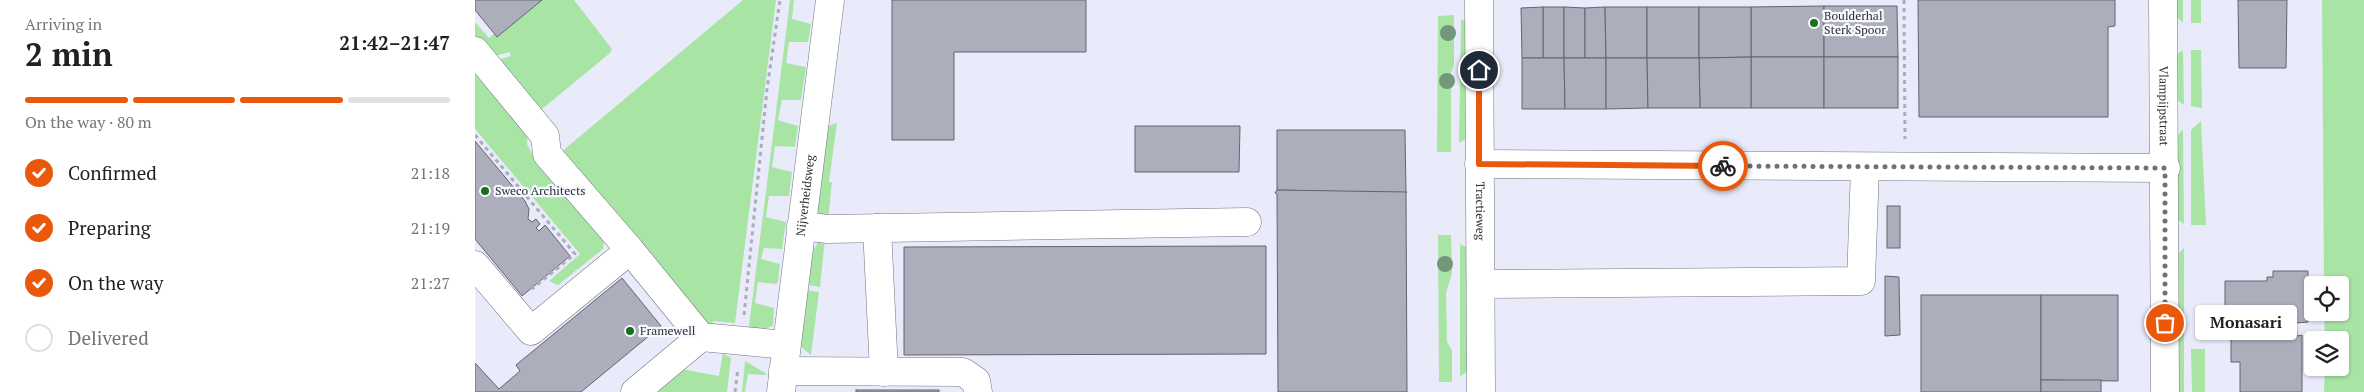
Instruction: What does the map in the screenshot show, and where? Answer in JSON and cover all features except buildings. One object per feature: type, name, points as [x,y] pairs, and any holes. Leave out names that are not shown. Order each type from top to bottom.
[{"type":"street","name":"Nijverheidsweg","points":[[783,369],[830,0]]},
{"type":"street","name":"Tractieweg","points":[[1479,0],[1481,392]]},
{"type":"street","name":"Vlampijpstraat","points":[[2163,0],[2165,392]]},
{"type":"street","points":[[475,52],[545,136],[547,154],[630,250],[701,337],[741,341],[783,369],[963,372],[976,381],[978,392]]},
{"type":"street","points":[[1479,164],[2165,168]]},
{"type":"street","points":[[1481,284],[1861,280],[1865,167]]},
{"type":"street","points":[[801,226],[828,229],[1247,222]]},
{"type":"street","points":[[877,228],[885,372]]},
{"type":"street","points":[[475,265],[531,331],[630,250]]},
{"type":"street","points":[[635,392],[701,337]]},
{"type":"path","points":[[735,392],[767,89],[780,0]]},
{"type":"path","points":[[1904,0],[1905,167]]},
{"type":"path","points":[[475,135],[575,254],[511,307]]},
{"type":"green space","points":[[534,0],[574,0],[612,49],[610,53],[536,114],[495,61],[511,56],[509,52],[491,57],[475,40],[475,22],[489,38]]},
{"type":"green space","points":[[743,0],[776,0],[735,323],[713,321],[712,327],[707,326],[560,153]]},
{"type":"green space","points":[[790,0],[794,0],[792,19],[811,24],[808,42],[789,42],[786,63],[806,67],[801,100],[782,100],[778,120],[798,126],[795,147],[775,146],[772,167],[792,172],[789,196],[769,196],[766,217],[786,222],[782,249],[764,248],[761,259],[780,264],[778,282],[776,284],[758,282],[755,303],[774,308],[773,326],[748,334]]},
{"type":"green space","points":[[2176,0],[2183,0],[2183,23],[2177,17]]},
{"type":"green space","points":[[2191,0],[2201,0],[2201,23],[2191,23]]},
{"type":"green space","points":[[2322,0],[2364,0],[2364,392],[2324,392],[2325,376],[2349,376],[2349,331],[2325,331],[2324,321],[2349,321],[2349,276],[2324,276]]},
{"type":"green space","points":[[1454,15],[1454,65],[1451,73],[1451,152],[1437,152],[1438,16]]},
{"type":"green space","points":[[1461,20],[1465,20],[1466,139],[1459,143]]},
{"type":"green space","points":[[2183,50],[2184,105],[2177,100],[2177,54]]},
{"type":"green space","points":[[2191,50],[2201,50],[2202,108],[2191,106]]},
{"type":"green space","points":[[475,67],[528,131],[527,144],[532,154],[604,240],[603,249],[558,285],[549,281],[580,254],[475,129]]},
{"type":"green space","points":[[2201,121],[2206,225],[2191,225],[2191,130]]},
{"type":"green space","points":[[837,123],[829,182],[832,182],[828,220],[821,217],[817,212],[827,126]]},
{"type":"green space","points":[[2182,130],[2184,224],[2177,219],[2177,137]]},
{"type":"green space","points":[[1438,235],[1451,235],[1452,273],[1446,293],[1447,342],[1452,350],[1452,382],[1439,382]]},
{"type":"green space","points":[[825,239],[820,287],[807,285],[812,249],[814,249],[818,242]]},
{"type":"green space","points":[[1460,244],[1466,247],[1467,371],[1460,377]]},
{"type":"green space","points":[[2184,248],[2184,392],[2177,392],[2177,255]]},
{"type":"green space","points":[[806,290],[819,292],[811,355],[800,346]]},
{"type":"green space","points":[[2191,349],[2205,349],[2205,392],[2192,392]]},
{"type":"green space","points":[[723,353],[731,358],[727,392],[653,392],[681,369],[719,376]]},
{"type":"green space","points":[[745,361],[767,374],[748,374],[745,392],[742,392]]},
{"type":"way so far","points":[[1723,166],[2165,168],[2165,323]]},
{"type":"place","name":"Boulderhal Sterk Spoor","points":[[1814,23]]},
{"type":"place","name":"Sweco Architects","points":[[485,191]]},
{"type":"place","name":"Monasari","points":[[2165,323]]},
{"type":"place","name":"Framewell","points":[[630,331]]},
{"type":"route","points":[[1479,70],[1479,164],[1723,166]]}]
